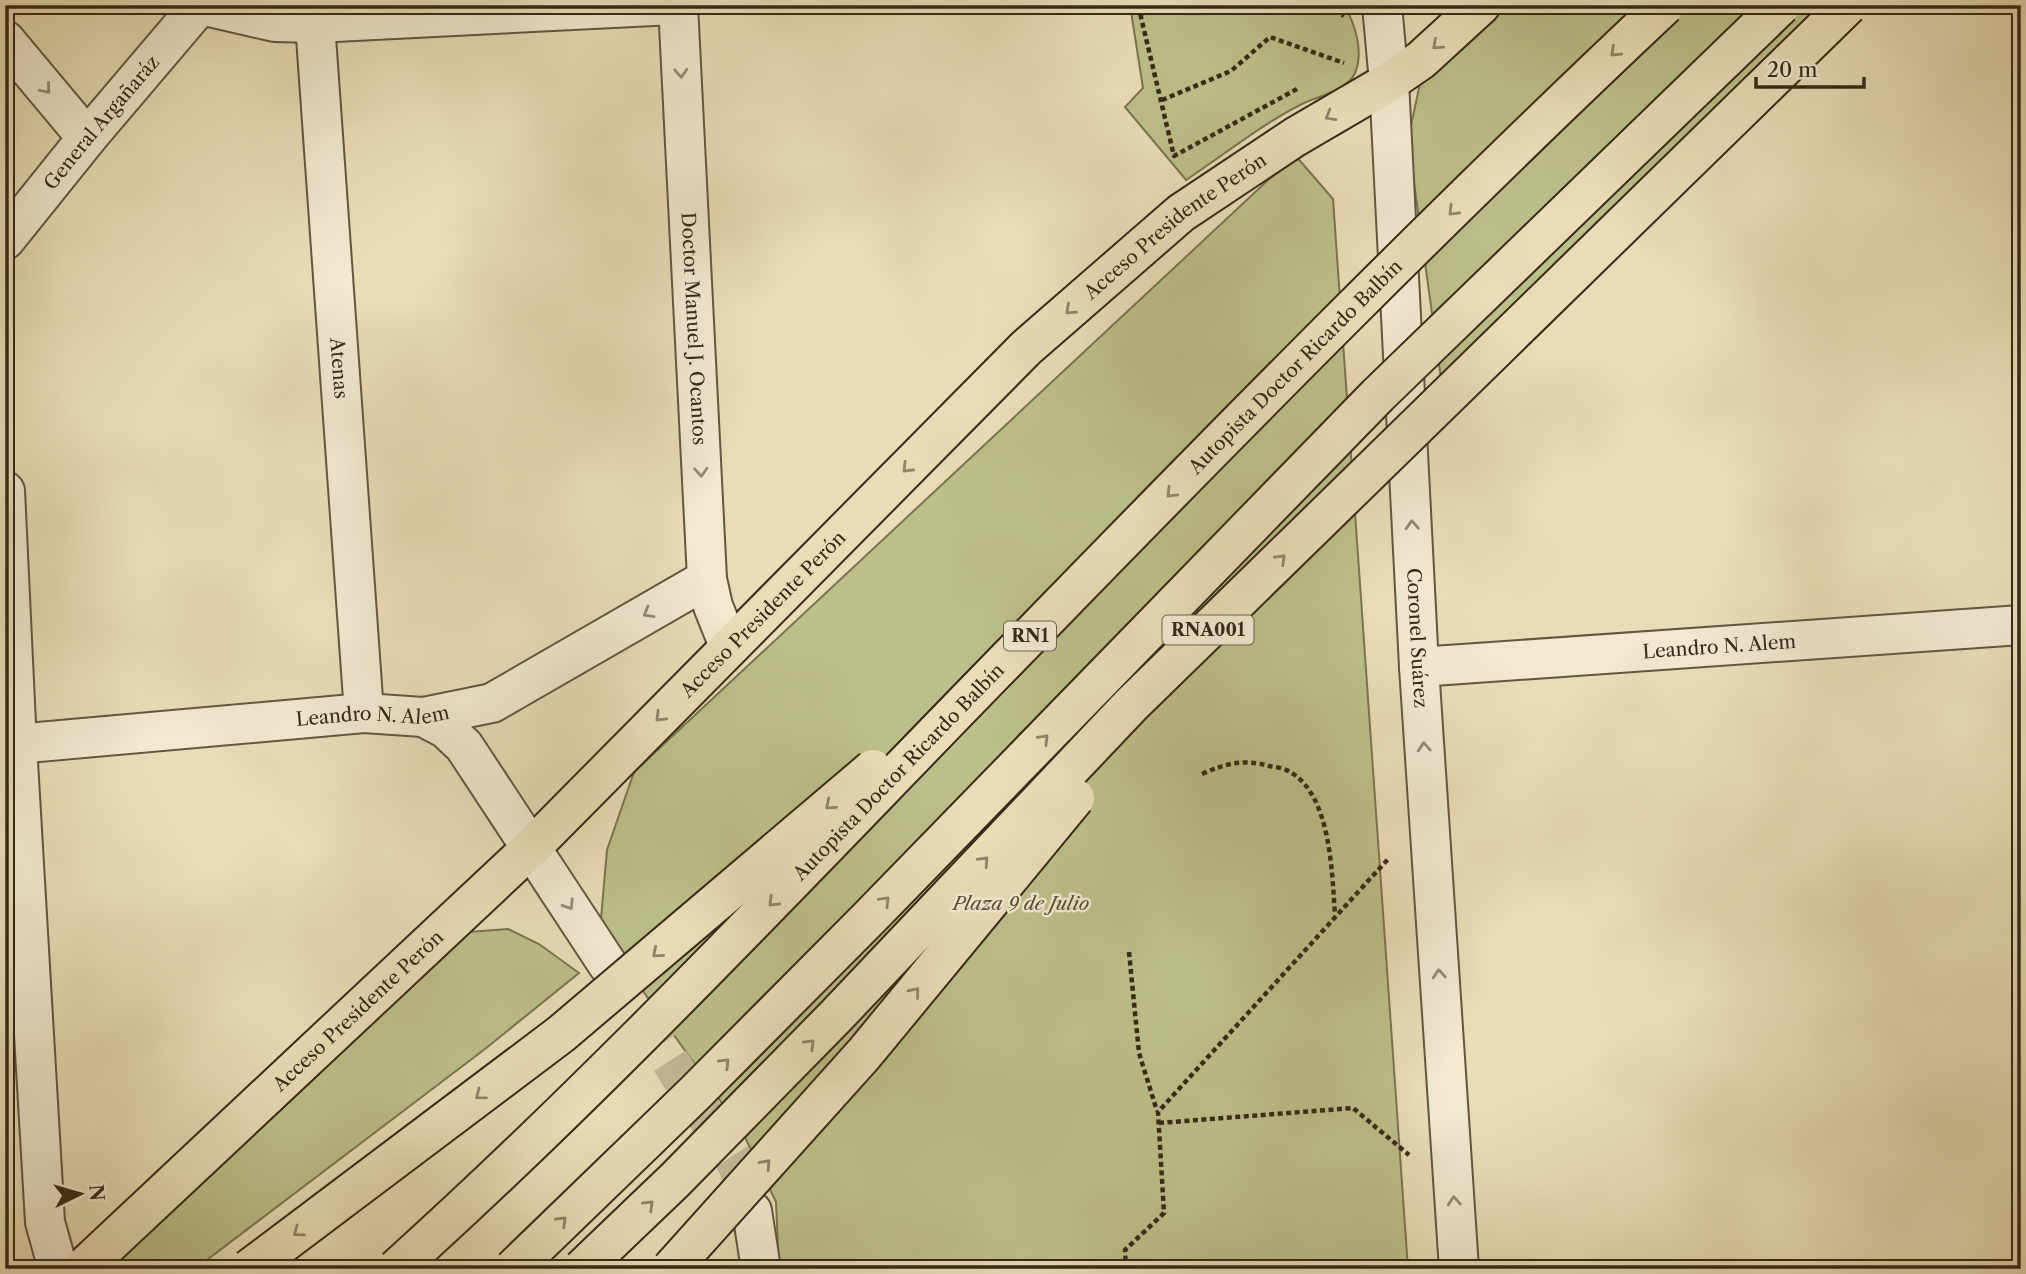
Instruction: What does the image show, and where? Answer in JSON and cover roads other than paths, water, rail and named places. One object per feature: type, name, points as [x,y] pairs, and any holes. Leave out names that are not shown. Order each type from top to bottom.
[{"type":"main road","name":"Acceso Presidente Perón","points":[[82,1269],[531,848],[1027,348],[1181,213],[1229,180],[1390,82],[1421,60],[1482,5]]},
{"type":"main road","name":"Autopista Doctor Ricardo Balbín","points":[[396,1269],[466,1206],[680,994],[1336,327],[1665,5]]},
{"type":"main road","points":[[513,1269],[694,1094],[860,927],[1378,395],[1781,5]]},
{"type":"main road","name":"RNA001","points":[[582,1269],[836,1016],[1130,705],[1848,5]]},
{"type":"main road","points":[[671,1269],[864,1054],[1238,601]]},
{"type":"main road","points":[[249,1269],[561,1034],[1032,634]]},
{"type":"street","points":[[201,5],[275,22],[315,23],[676,5]]},
{"type":"street","name":"General Argañaráz","points":[[5,240],[87,138],[201,5]]},
{"type":"street","name":"Doctor Manuel J. Ocantos","points":[[676,5],[707,579],[713,606],[729,646]]},
{"type":"street","name":"Coronel Suárez","points":[[1382,5],[1390,82],[1419,667],[1459,1269]]},
{"type":"street","name":"Atenas","points":[[315,23],[364,713]]},
{"type":"street","points":[[5,40],[87,138]]},
{"type":"street","points":[[5,491],[11,745],[45,1222],[58,1269]]},
{"type":"street","name":"Leandro N. Alem","points":[[11,745],[364,713],[423,717],[492,704],[707,579]]},
{"type":"street","name":"Leandro N. Alem","points":[[1419,667],[2021,625]]},
{"type":"street","points":[[423,717],[446,729],[464,746],[608,965]]},
{"type":"street","points":[[752,1211],[761,1269]]},
{"type":"tunnel","points":[[608,965],[737,1165],[752,1211]]},
{"type":"park label","name":"Plaza 9 de Julio","points":[[1021,903]]}]
